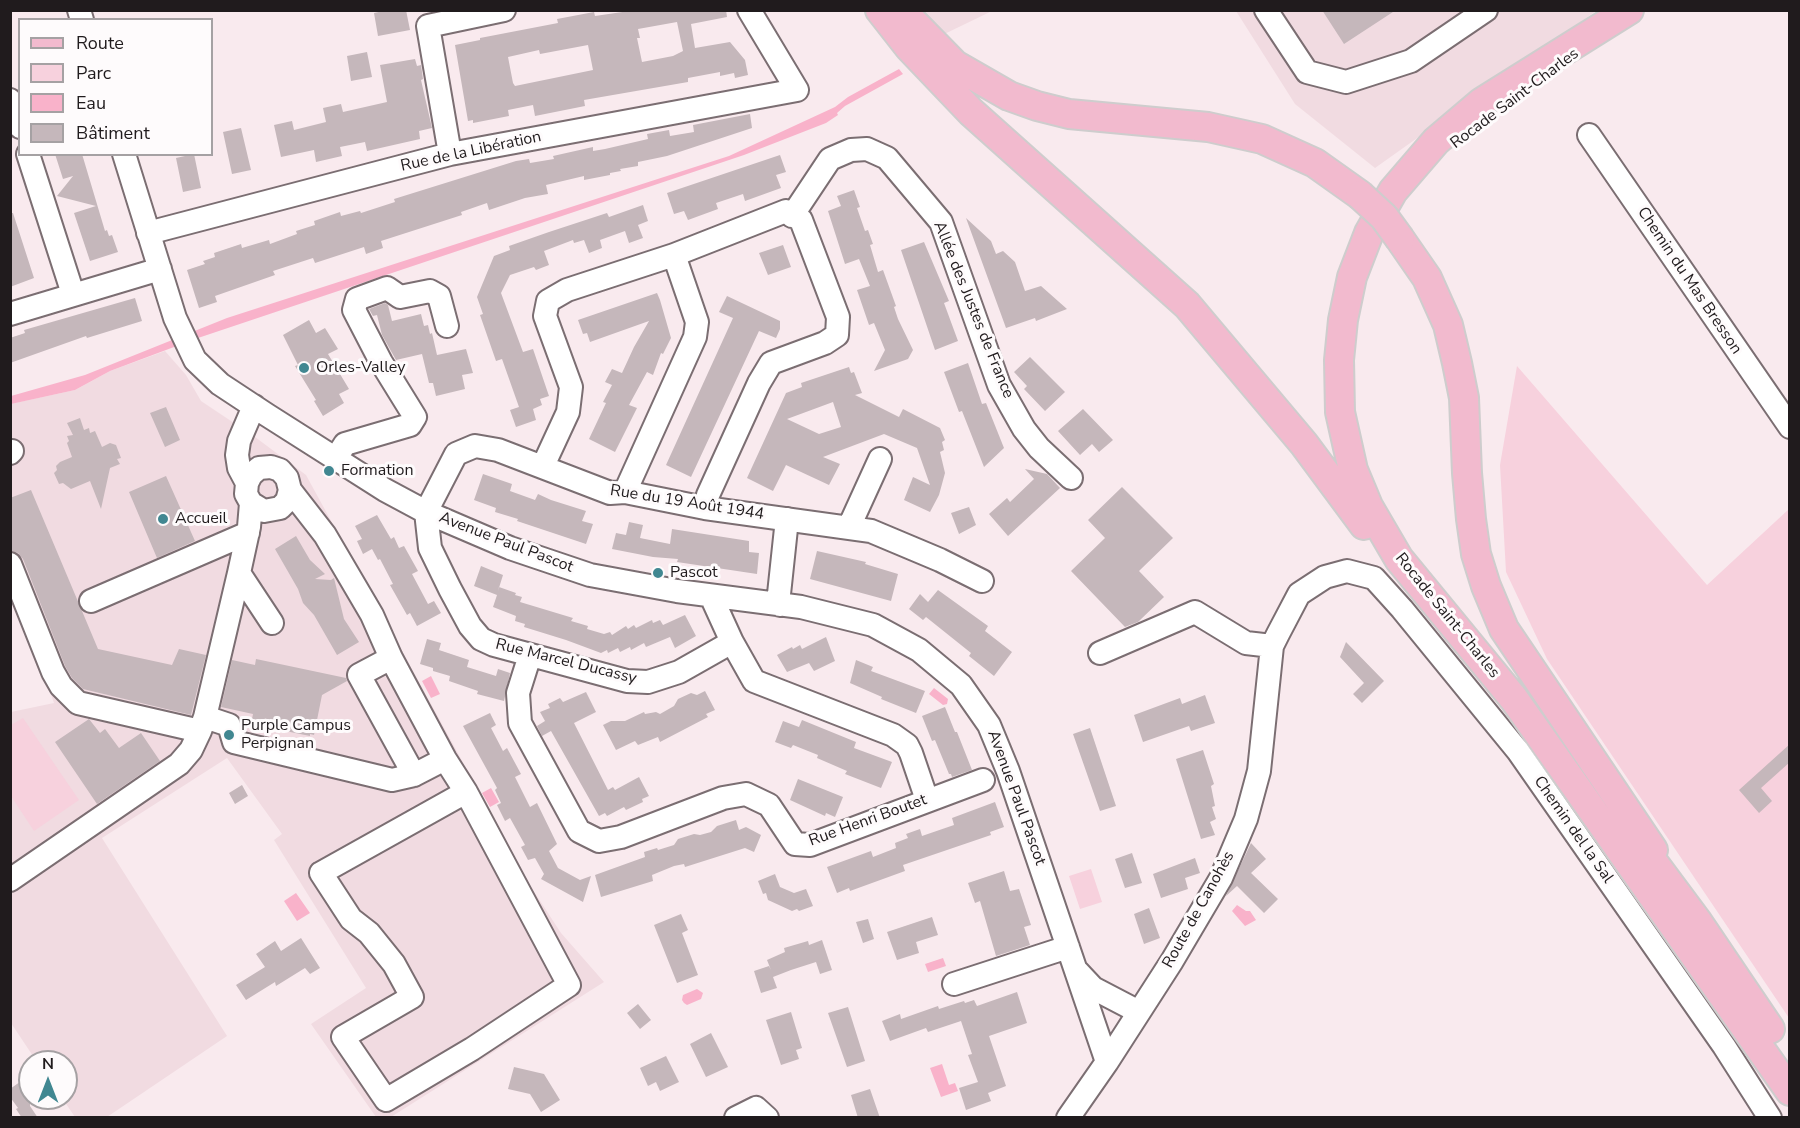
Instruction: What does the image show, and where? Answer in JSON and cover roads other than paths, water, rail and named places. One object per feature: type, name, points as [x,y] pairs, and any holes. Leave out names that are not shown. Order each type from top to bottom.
[{"type":"main road","points":[[880,10],[909,47],[971,112],[1187,305],[1304,444],[1438,620],[1514,708],[1591,806]]},
{"type":"main road","points":[[902,10],[956,65],[1009,96],[1069,114],[1208,127],[1262,139],[1315,163],[1360,195],[1384,217],[1427,278],[1448,325],[1464,398],[1467,473],[1476,554],[1486,586],[1504,629],[1647,842],[1697,921]]},
{"type":"main road","name":"Rocade Saint-Charles","points":[[1629,10],[1482,102],[1436,141],[1393,191],[1369,233],[1352,277],[1343,320],[1339,360],[1340,412],[1353,470],[1368,506],[1399,560],[1514,699],[1790,1091]]},
{"type":"main road","name":"Rocade Saint-Charles","points":[[1637,10],[1462,136],[1414,185],[1397,210],[1365,285],[1355,338],[1354,408],[1366,462],[1377,491],[1412,550],[1579,758],[1697,921],[1790,1059]]},
{"type":"street","points":[[450,154],[428,26],[504,10]]},
{"type":"street","name":"Rue de la Libération","points":[[148,233],[450,154],[797,90],[749,10]]},
{"type":"street","points":[[1266,10],[1307,72],[1346,82],[1411,61],[1486,10]]},
{"type":"street","points":[[11,103],[18,122]]},
{"type":"street","name":"Chemin du Mas Bresson","points":[[1589,135],[1790,427]]},
{"type":"street","name":"Allée des Justes de France","points":[[792,216],[830,159],[850,150],[867,149],[887,158],[941,222],[999,385],[1024,429],[1039,448],[1071,478]]},
{"type":"street","points":[[29,156],[73,294]]},
{"type":"street","name":"Avenue Paul Pascot","points":[[125,156],[175,318],[195,360],[220,384],[385,490],[426,512],[510,548],[590,575],[711,596],[801,607],[873,625],[919,650],[961,686],[989,725],[1008,771],[1107,1062]]},
{"type":"street","points":[[543,466],[568,412],[571,387],[545,316],[548,301],[567,290],[674,255],[786,212],[801,220],[838,317],[837,335],[825,343],[771,363],[708,495],[705,508]]},
{"type":"street","points":[[625,492],[695,337],[697,322],[674,255]]},
{"type":"street","points":[[10,314],[160,268]]},
{"type":"street","points":[[336,458],[345,444],[410,425],[415,417],[381,362],[354,310],[357,299],[387,288],[400,297],[430,291],[439,296],[447,326]]},
{"type":"street","points":[[10,880],[179,764],[191,750],[203,724],[248,530],[265,494],[252,452],[252,442],[260,410]]},
{"type":"street","name":"Rue du 19 Août 1944","points":[[426,512],[456,454],[475,446],[498,450],[610,493],[625,492],[705,508],[871,531],[940,560],[982,581]]},
{"type":"street","points":[[849,527],[880,459]]},
{"type":"street","points":[[265,494],[305,510],[325,535],[372,615],[391,658],[445,759],[466,792],[569,985],[472,1049],[386,1100],[343,1037],[412,997],[394,964],[369,933],[351,919],[321,873],[466,792]]},
{"type":"street","name":"Rue Marcel Ducassy","points":[[426,512],[430,548],[470,626],[482,639],[494,645],[627,681],[648,682],[679,672],[732,642]]},
{"type":"street","points":[[780,604],[779,594],[787,519]]},
{"type":"street","points":[[90,601],[248,530]]},
{"type":"street","points":[[10,564],[57,679],[78,703],[203,724],[229,725],[234,742],[392,780],[414,775],[445,759]]},
{"type":"street","name":"Route de Canohès","points":[[1068,1118],[1172,961],[1221,878],[1246,819],[1259,771],[1272,646],[1299,594],[1325,577],[1347,571]]},
{"type":"street","name":"Chemin del la Sal","points":[[1347,571],[1374,578],[1518,751],[1724,1046],[1770,1118]]},
{"type":"street","points":[[239,573],[273,623]]},
{"type":"street","points":[[711,596],[732,642],[754,681],[893,735],[907,745],[927,800]]},
{"type":"street","points":[[1100,653],[1195,612],[1246,643],[1272,646]]},
{"type":"street","name":"Rue Henri Boutet","points":[[530,655],[519,693],[520,723],[579,831],[599,840],[621,837],[723,798],[746,794],[769,805],[795,844],[810,845],[983,780]]},
{"type":"street","points":[[391,658],[359,675],[414,775]]},
{"type":"street","points":[[954,984],[1068,947]]},
{"type":"street","name":"Avenue Paul Pascot","points":[[1077,972],[1093,988],[1139,1012]]},
{"type":"street","points":[[736,1118],[756,1108],[767,1117]]},
{"type":"water","points":[[899,69],[903,74],[845,106],[837,113],[838,115],[826,123],[744,155],[198,338],[110,371],[75,390],[11,404],[11,396],[85,375],[227,318],[729,156],[835,107],[848,97]]},
{"type":"water","points":[[431,676],[440,694],[431,698],[422,681]]},
{"type":"water","points":[[934,688],[948,699],[947,704],[943,705],[929,694]]},
{"type":"water","points":[[491,788],[499,802],[490,807],[482,793]]},
{"type":"water","points":[[296,893],[310,913],[297,921],[284,901]]},
{"type":"water","points":[[1237,905],[1250,911],[1256,920],[1245,926],[1232,911]]},
{"type":"water","points":[[943,958],[946,966],[928,972],[925,964]]},
{"type":"water","points":[[697,989],[703,993],[701,999],[687,1005],[684,1003],[683,995]]},
{"type":"water","points":[[942,1064],[949,1085],[955,1083],[958,1091],[941,1097],[930,1068]]},
{"type":"place","name":"Orles-Valley","points":[[304,368]]},
{"type":"place","name":"Formation","points":[[329,471]]},
{"type":"place","name":"Accueil","points":[[163,519]]},
{"type":"place","name":"Pascot","points":[[658,573]]},
{"type":"place","name":"Purple Campus Perpignan","points":[[229,735]]}]
